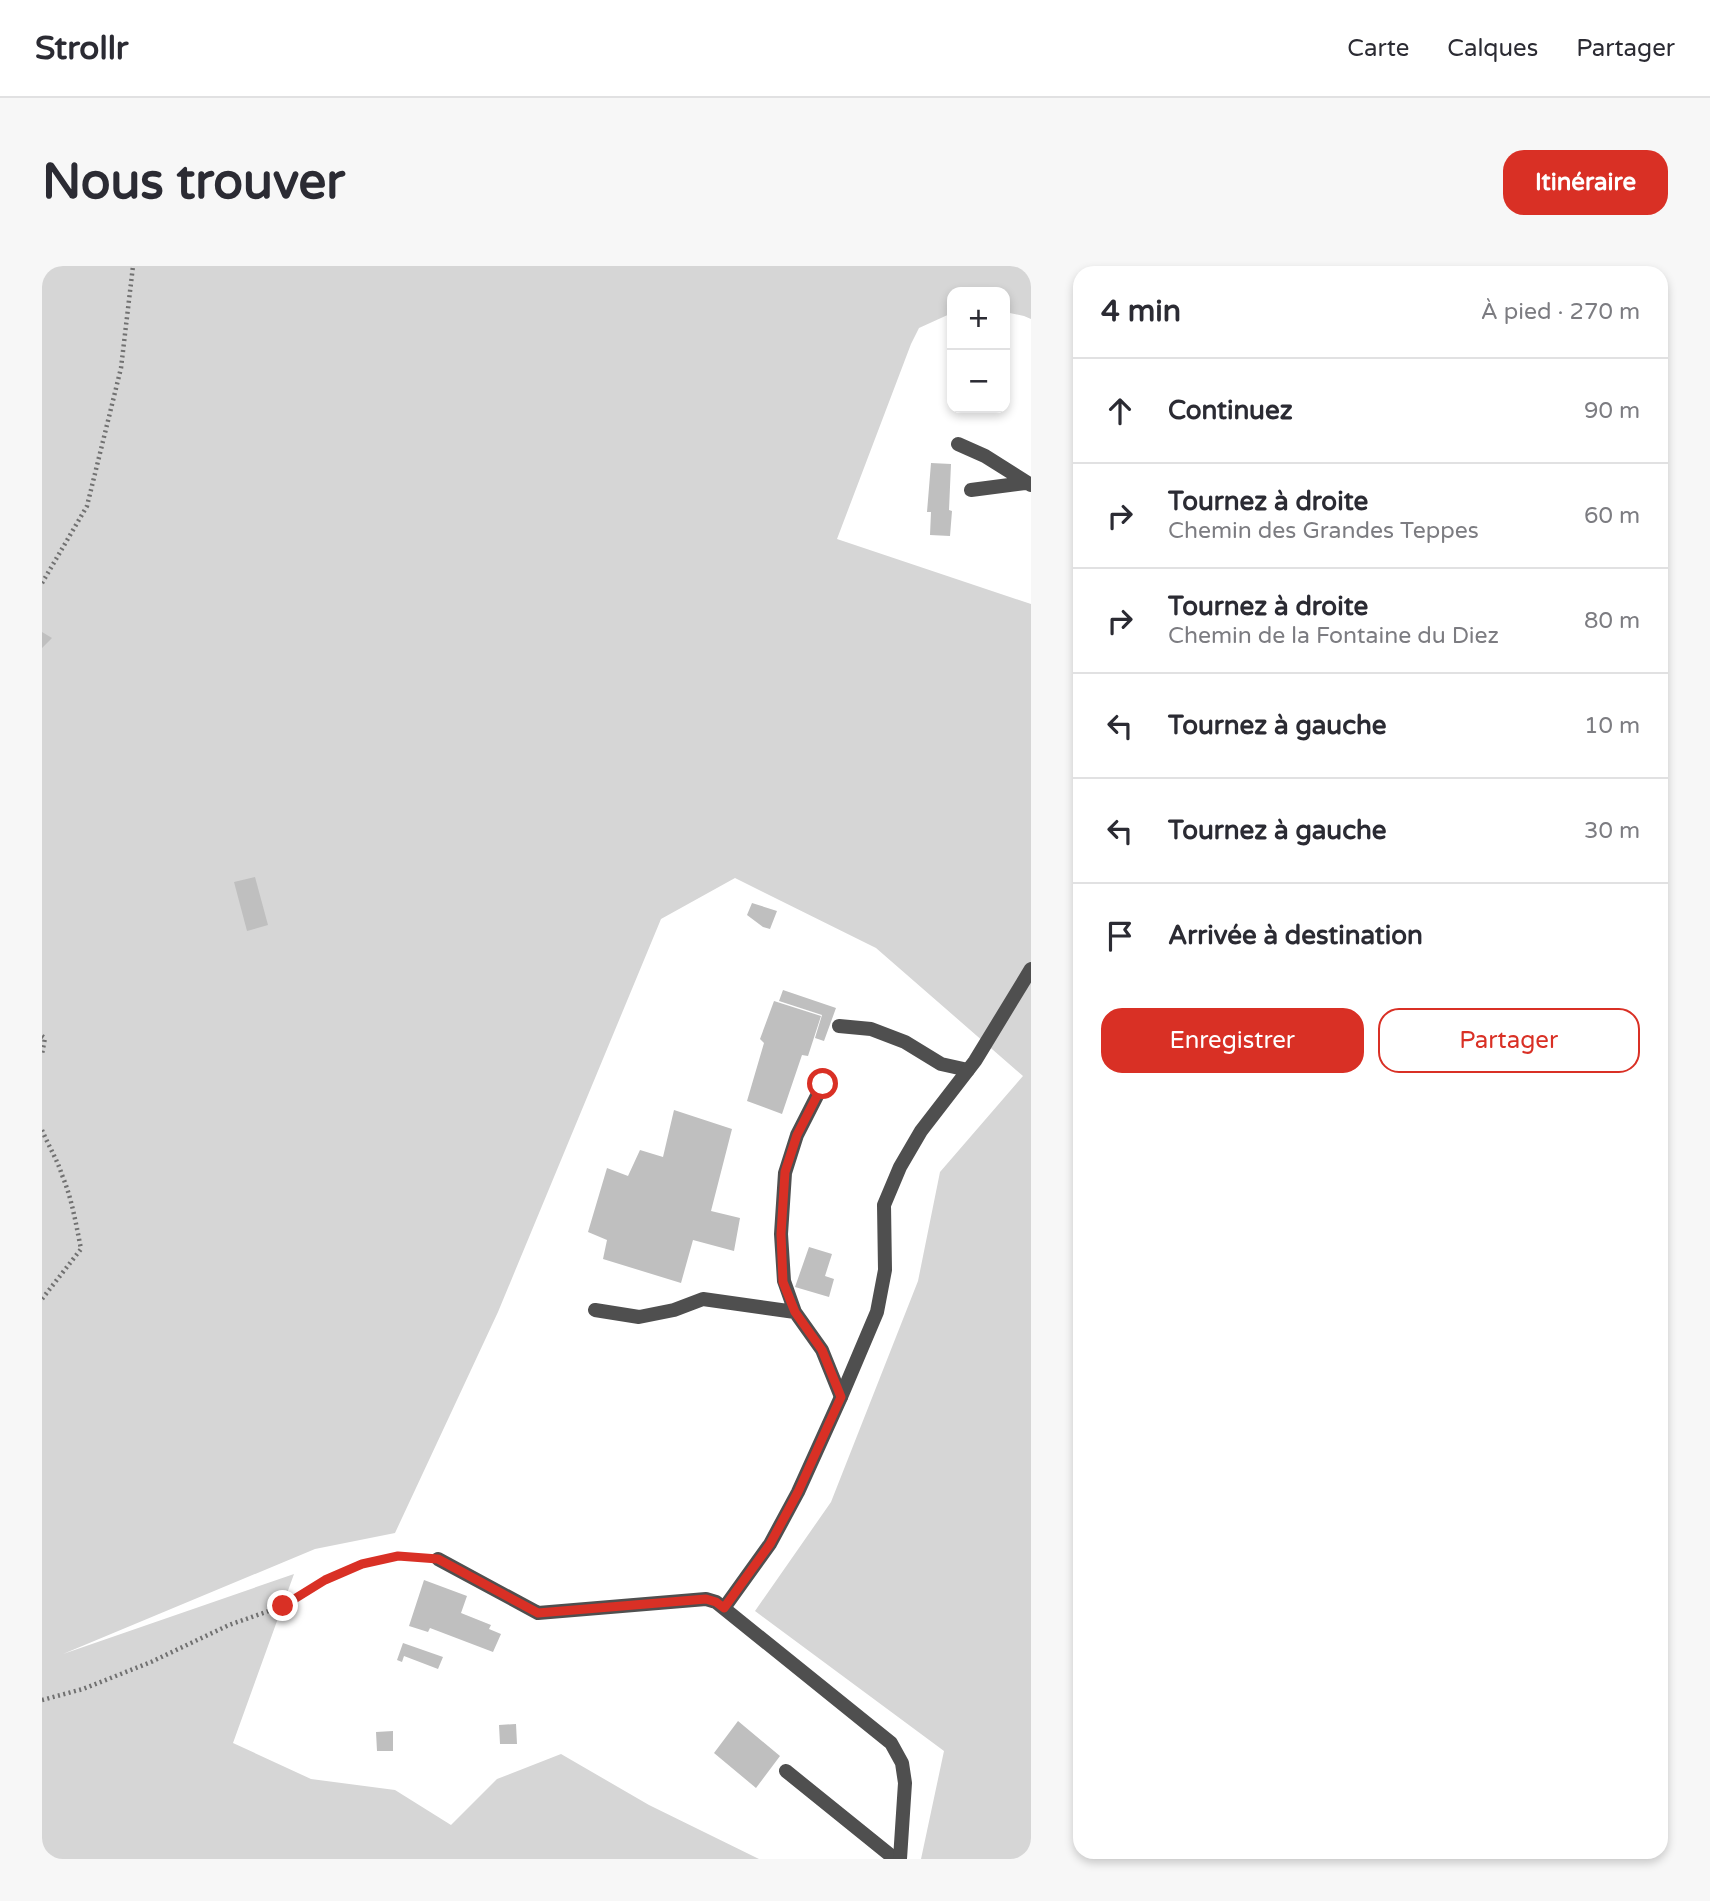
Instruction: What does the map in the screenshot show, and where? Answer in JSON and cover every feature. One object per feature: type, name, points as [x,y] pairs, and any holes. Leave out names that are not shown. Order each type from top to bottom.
[{"type":"street","points":[[958,444],[985,456],[1028,484]]},
{"type":"street","points":[[971,490],[1028,484]]},
{"type":"street","points":[[724,1608],[770,1544],[798,1492],[877,1312],[886,1270],[884,1205],[900,1167],[921,1131],[968,1070],[1031,969]]},
{"type":"street","points":[[839,1026],[871,1029],[905,1042],[941,1064],[968,1070]]},
{"type":"street","points":[[823,1084],[797,1135],[785,1172],[781,1234],[783,1282],[795,1312],[822,1350],[841,1397]]},
{"type":"street","points":[[595,1310],[639,1317],[674,1310],[703,1299],[795,1312]]},
{"type":"street","points":[[438,1559],[538,1613],[706,1599],[716,1602],[891,1743],[902,1763],[905,1783],[898,1859]]},
{"type":"street","points":[[786,1770],[898,1859]]},
{"type":"path","points":[[42,583],[87,506],[121,368],[133,266]]},
{"type":"path","points":[[42,1036],[45,1038],[42,1054]]},
{"type":"path","points":[[42,1130],[72,1202],[81,1249],[42,1299]]},
{"type":"path","points":[[42,1700],[83,1689],[151,1662],[229,1625],[283,1606],[325,1580],[362,1564],[398,1556],[438,1559]]},
{"type":"shaded area","points":[[42,266],[1031,266],[1031,319],[1010,313],[1010,287],[947,287],[947,315],[919,328],[911,344],[837,539],[1031,604],[1031,1859],[921,1859],[944,1751],[755,1611],[831,1502],[918,1281],[940,1172],[1023,1076],[876,948],[735,878],[661,919],[498,1312],[395,1533],[315,1549],[63,1654],[294,1574],[233,1743],[311,1779],[395,1790],[451,1825],[497,1779],[561,1754],[649,1805],[759,1859],[42,1859]]},
{"type":"building","points":[[931,463],[951,464],[950,536],[930,535],[931,512],[927,512]]},
{"type":"building","points":[[42,632],[52,638],[42,648]]},
{"type":"building","points":[[255,877],[268,925],[247,931],[234,882]]},
{"type":"building","points":[[752,903],[777,911],[770,929],[747,915]]},
{"type":"building","points":[[783,990],[836,1008],[824,1041],[815,1038],[822,1015],[779,1001]]},
{"type":"building","points":[[774,1001],[821,1016],[808,1056],[802,1055],[782,1114],[747,1101],[764,1043],[760,1039]]},
{"type":"building","points":[[674,1110],[732,1129],[711,1211],[740,1218],[734,1251],[693,1240],[681,1283],[603,1259],[607,1240],[588,1232],[607,1168],[628,1176],[640,1150],[663,1157]]},
{"type":"building","points":[[809,1247],[832,1254],[825,1276],[834,1279],[829,1297],[795,1287]]},
{"type":"building","points":[[424,1580],[467,1596],[461,1613],[491,1625],[489,1629],[501,1634],[493,1652],[430,1628],[428,1632],[409,1626]]},
{"type":"building","points":[[403,1643],[443,1657],[438,1669],[404,1656],[402,1662],[397,1660]]},
{"type":"building","points":[[738,1721],[780,1756],[756,1788],[714,1753]]},
{"type":"building","points":[[516,1724],[517,1744],[500,1744],[499,1725]]},
{"type":"building","points":[[393,1731],[393,1751],[377,1751],[376,1732]]},
{"type":"route","points":[[283,1606],[325,1580],[362,1564],[398,1556],[438,1559],[538,1613],[706,1599],[724,1608],[770,1544],[798,1492],[841,1397],[822,1350],[795,1312],[783,1282],[781,1234],[785,1172],[797,1135],[823,1084]]}]
